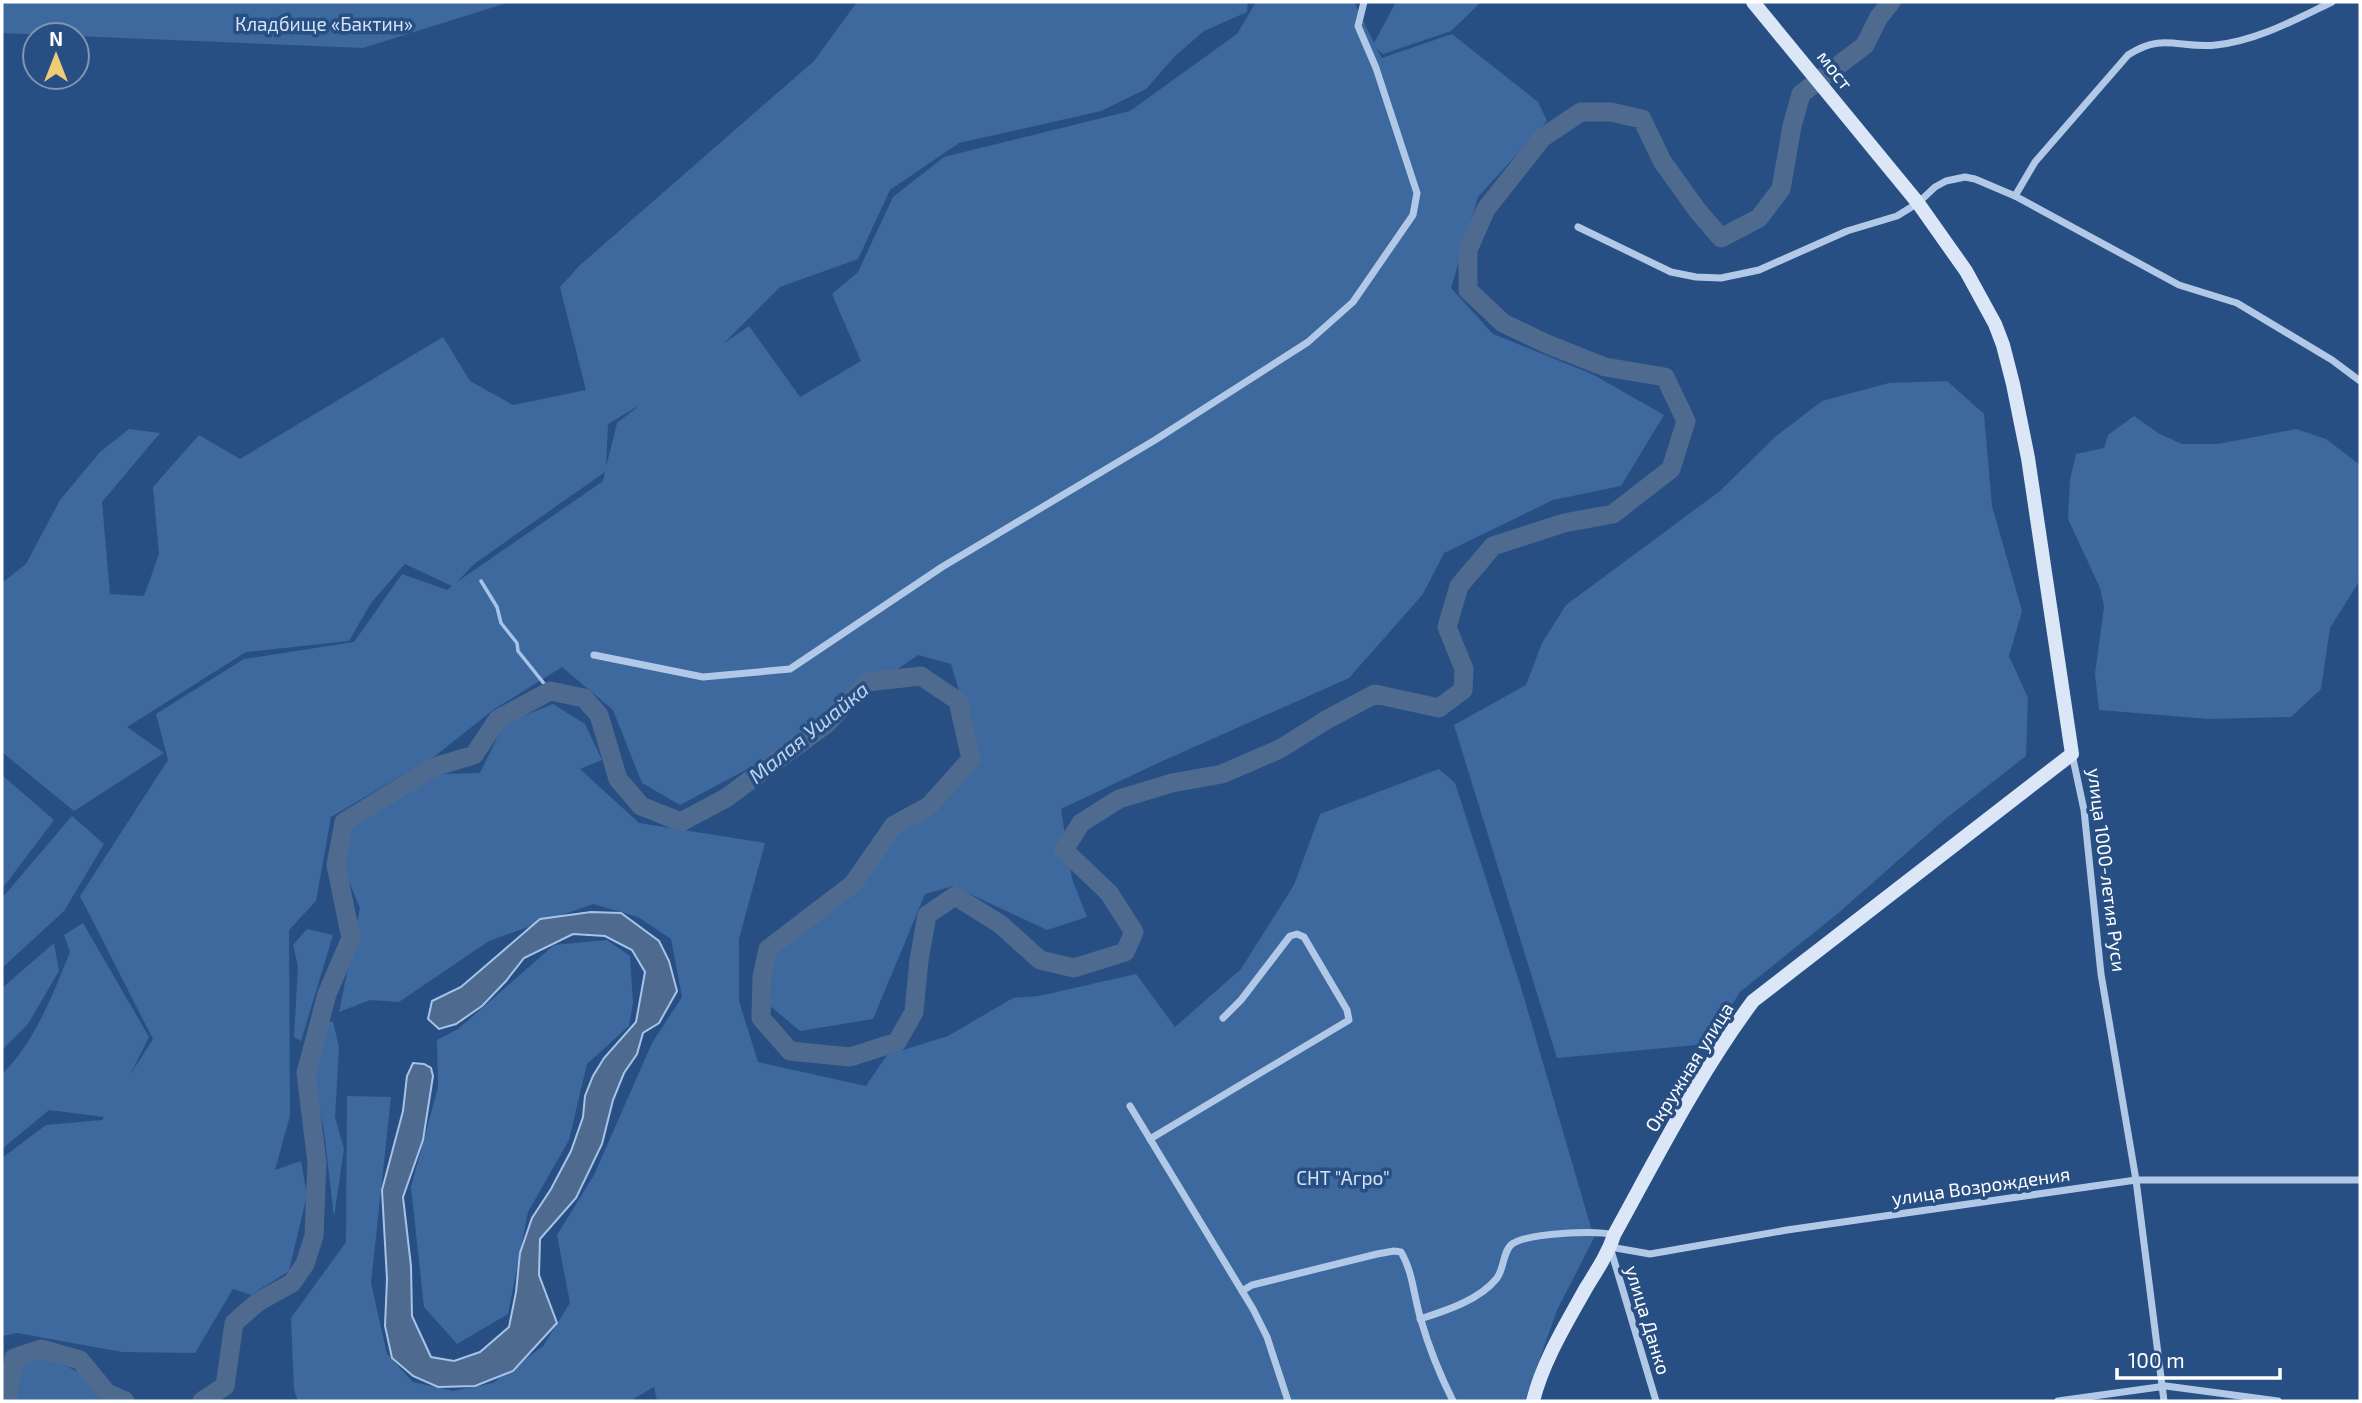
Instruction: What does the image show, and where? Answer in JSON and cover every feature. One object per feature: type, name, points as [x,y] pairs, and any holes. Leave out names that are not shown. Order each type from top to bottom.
[{"type":"street","points":[[594,654],[703,677],[790,669],[942,567],[1155,440],[1308,342],[1353,302],[1413,215],[1417,193],[1376,68],[1358,26],[1364,2]]},
{"type":"street","name":"мост","points":[[1753,2],[1918,203]]},
{"type":"street","points":[[2015,196],[2035,162],[2128,55],[2140,47],[2155,43],[2217,45],[2272,30],[2332,2]]},
{"type":"street","points":[[1578,227],[1671,272],[1721,278],[1759,270],[1847,231],[1897,216],[1918,203],[1935,187],[1965,177],[1975,178],[2015,196],[2179,285],[2237,303],[2332,360],[2360,381]]},
{"type":"street","name":"улица 1000-летия Руси","points":[[1918,203],[1966,271],[1994,324],[2003,345],[2013,384],[2036,507],[2072,754],[2084,810],[2101,974],[2136,1180],[2164,1401]]},
{"type":"street","name":"Окружная улица","points":[[1533,1401],[1539,1377],[1692,1092],[1725,1038],[1753,1001],[2072,754]]},
{"type":"street","points":[[1150,1139],[1349,1020],[1347,1010],[1304,937],[1297,934],[1290,936],[1241,1000],[1223,1018]]},
{"type":"street","points":[[1130,1106],[1242,1291],[1266,1337],[1288,1401]]},
{"type":"street","name":"улица Возрождения","points":[[1420,1319],[1477,1295],[1497,1278],[1508,1247],[1514,1242],[1531,1237],[1600,1231],[1612,1241],[1650,1254],[1787,1230],[2136,1180],[2360,1180]]},
{"type":"street","name":"улица Данко","points":[[1612,1241],[1656,1401]]},
{"type":"street","points":[[1242,1291],[1252,1285],[1394,1251],[1401,1252],[1406,1261],[1420,1319],[1436,1365],[1453,1401]]},
{"type":"street","points":[[2058,1401],[2162,1387],[2278,1401]]},
{"type":"green space","name":"Кладбище «Бактин»","points":[[2,2],[510,2],[363,48],[91,37],[91,21],[21,21],[21,34],[2,33]]},
{"type":"green space","points":[[857,2],[1248,2],[1247,12],[1204,31],[1174,57],[1146,89],[1101,111],[959,143],[890,190],[858,259],[780,287],[723,344],[749,326],[800,397],[861,361],[832,294],[858,272],[893,197],[944,157],[1130,111],[1237,34],[1256,2],[1354,2],[1374,43],[1396,2],[1481,2],[1451,31],[1383,54],[1376,48],[1382,58],[1452,34],[1538,102],[1547,121],[1478,197],[1451,288],[1493,334],[1592,374],[1664,415],[1621,486],[1553,500],[1444,553],[1423,594],[1349,678],[1061,809],[1072,879],[1087,917],[1047,930],[953,886],[925,894],[873,1019],[800,1031],[769,1005],[773,955],[820,914],[891,833],[980,762],[951,664],[918,655],[774,755],[680,805],[642,783],[613,710],[562,667],[493,710],[435,756],[331,817],[316,901],[289,930],[290,1116],[275,1170],[301,1161],[307,1195],[289,1271],[251,1295],[233,1289],[195,1353],[122,1352],[17,1333],[2,1336],[2,1158],[46,1125],[102,1120],[104,1117],[49,1110],[2,1149],[2,1074],[34,1032],[50,1001],[70,952],[64,935],[83,923],[149,1037],[130,1075],[153,1039],[80,896],[168,760],[156,714],[244,659],[354,642],[402,574],[447,590],[452,586],[405,564],[371,603],[349,641],[246,652],[127,727],[164,753],[74,811],[2,752],[2,583],[26,564],[60,500],[100,452],[129,429],[160,433],[102,502],[110,594],[144,596],[159,554],[153,487],[199,435],[240,459],[443,337],[470,381],[513,405],[586,390],[560,287],[579,266],[814,61]],"holes":[[[640,405],[617,423],[606,467],[608,424]],[[605,472],[603,481],[457,582],[474,564]]]},
{"type":"green space","points":[[1947,381],[1984,414],[1992,506],[2022,611],[2009,656],[2028,698],[2026,756],[1944,820],[1836,915],[1740,992],[1707,1044],[1557,1058],[1454,725],[1526,685],[1542,643],[1566,605],[1720,491],[1775,437],[1822,401],[1889,383]]},
{"type":"green space","points":[[2134,416],[2158,433],[2182,444],[2218,444],[2296,429],[2326,439],[2360,465],[2360,580],[2330,628],[2321,689],[2291,717],[2209,719],[2099,710],[2095,674],[2104,607],[2100,588],[2068,519],[2070,480],[2076,454],[2104,448],[2108,435]]},
{"type":"green space","name":"СНТ \"Агро\"","points":[[553,704],[585,724],[602,760],[580,769],[639,823],[765,843],[739,939],[739,1001],[758,1062],[866,1086],[887,1055],[948,1036],[1013,998],[1039,996],[1136,974],[1175,1027],[1241,969],[1294,885],[1320,814],[1439,769],[1455,783],[1520,984],[1594,1238],[1557,1310],[1525,1401],[657,1401],[654,1387],[630,1401],[298,1401],[294,1390],[291,1318],[346,1242],[347,1096],[391,1097],[371,1283],[387,1354],[413,1382],[453,1391],[493,1383],[543,1346],[570,1303],[557,1235],[594,1175],[652,1043],[682,997],[671,939],[638,917],[593,904],[489,941],[399,1002],[370,1000],[339,1012],[360,908],[342,865],[350,825],[437,774],[480,773],[504,724]]},
{"type":"green space","points":[[2,775],[54,820],[2,889]]},
{"type":"green space","points":[[72,816],[104,844],[64,911],[2,968],[2,898]]},
{"type":"green space","points":[[307,929],[333,935],[301,1041],[294,1037],[298,966],[293,945]]},
{"type":"green space","points":[[607,940],[630,956],[633,1003],[629,1026],[587,1064],[569,1140],[528,1212],[508,1314],[457,1344],[424,1307],[411,1187],[438,1087],[437,1040],[458,1029],[554,945]]},
{"type":"green space","points":[[54,943],[59,971],[28,1024],[2,1050],[2,988]]},
{"type":"green space","points":[[327,1021],[333,1022],[339,1047],[335,1117],[344,1149],[334,1217],[324,1131],[313,1074]]},
{"type":"green space","points":[[50,1358],[84,1375],[105,1401],[14,1401],[20,1360]]},
{"type":"shaded area","points":[[591,912],[621,913],[659,941],[669,961],[677,991],[659,1023],[643,1033],[637,1054],[624,1073],[613,1100],[602,1144],[576,1198],[540,1239],[539,1275],[557,1323],[513,1371],[475,1386],[438,1387],[413,1376],[392,1358],[385,1326],[387,1279],[382,1190],[403,1111],[407,1076],[413,1063],[431,1068],[433,1076],[423,1140],[403,1197],[411,1266],[412,1316],[431,1357],[454,1361],[480,1352],[509,1327],[520,1253],[532,1218],[571,1151],[593,1076],[604,1058],[636,1022],[645,972],[632,950],[605,936],[573,934],[524,958],[482,1006],[456,1024],[439,1029],[428,1019],[432,1001],[461,987],[540,919]]},
{"type":"waterway","name":"Малая Ушайка","points":[[202,1401],[225,1386],[234,1323],[258,1302],[292,1283],[305,1264],[314,1236],[317,1163],[306,1073],[327,994],[351,938],[336,865],[344,822],[434,767],[474,755],[498,719],[550,691],[584,698],[599,715],[618,779],[641,806],[681,822],[726,798],[826,724],[867,682],[921,676],[958,701],[971,759],[929,806],[894,825],[853,884],[768,949],[762,977],[761,1018],[790,1051],[850,1057],[897,1042],[914,1012],[927,915],[955,896],[1000,924],[1040,960],[1074,968],[1125,952],[1134,932],[1109,893],[1064,850],[1081,823],[1119,799],[1172,783],[1222,774],[1280,749],[1375,694],[1439,708],[1463,690],[1464,669],[1447,627],[1459,586],[1493,546],[1564,523],[1613,514],[1671,469],[1686,421],[1665,377],[1605,367],[1547,344],[1503,323],[1468,290],[1468,250],[1486,209],[1542,138],[1581,112],[1611,112],[1642,119],[1662,161],[1721,238],[1759,218],[1781,189],[1792,126],[1801,94],[1865,45],[1879,17],[1891,2]]},
{"type":"waterway","points":[[481,581],[497,607],[501,623],[517,643],[518,651],[550,691]]},
{"type":"waterway","name":"Малая Ушайка","points":[[7,1401],[14,1358],[41,1349],[80,1360],[107,1393],[125,1401]]}]
